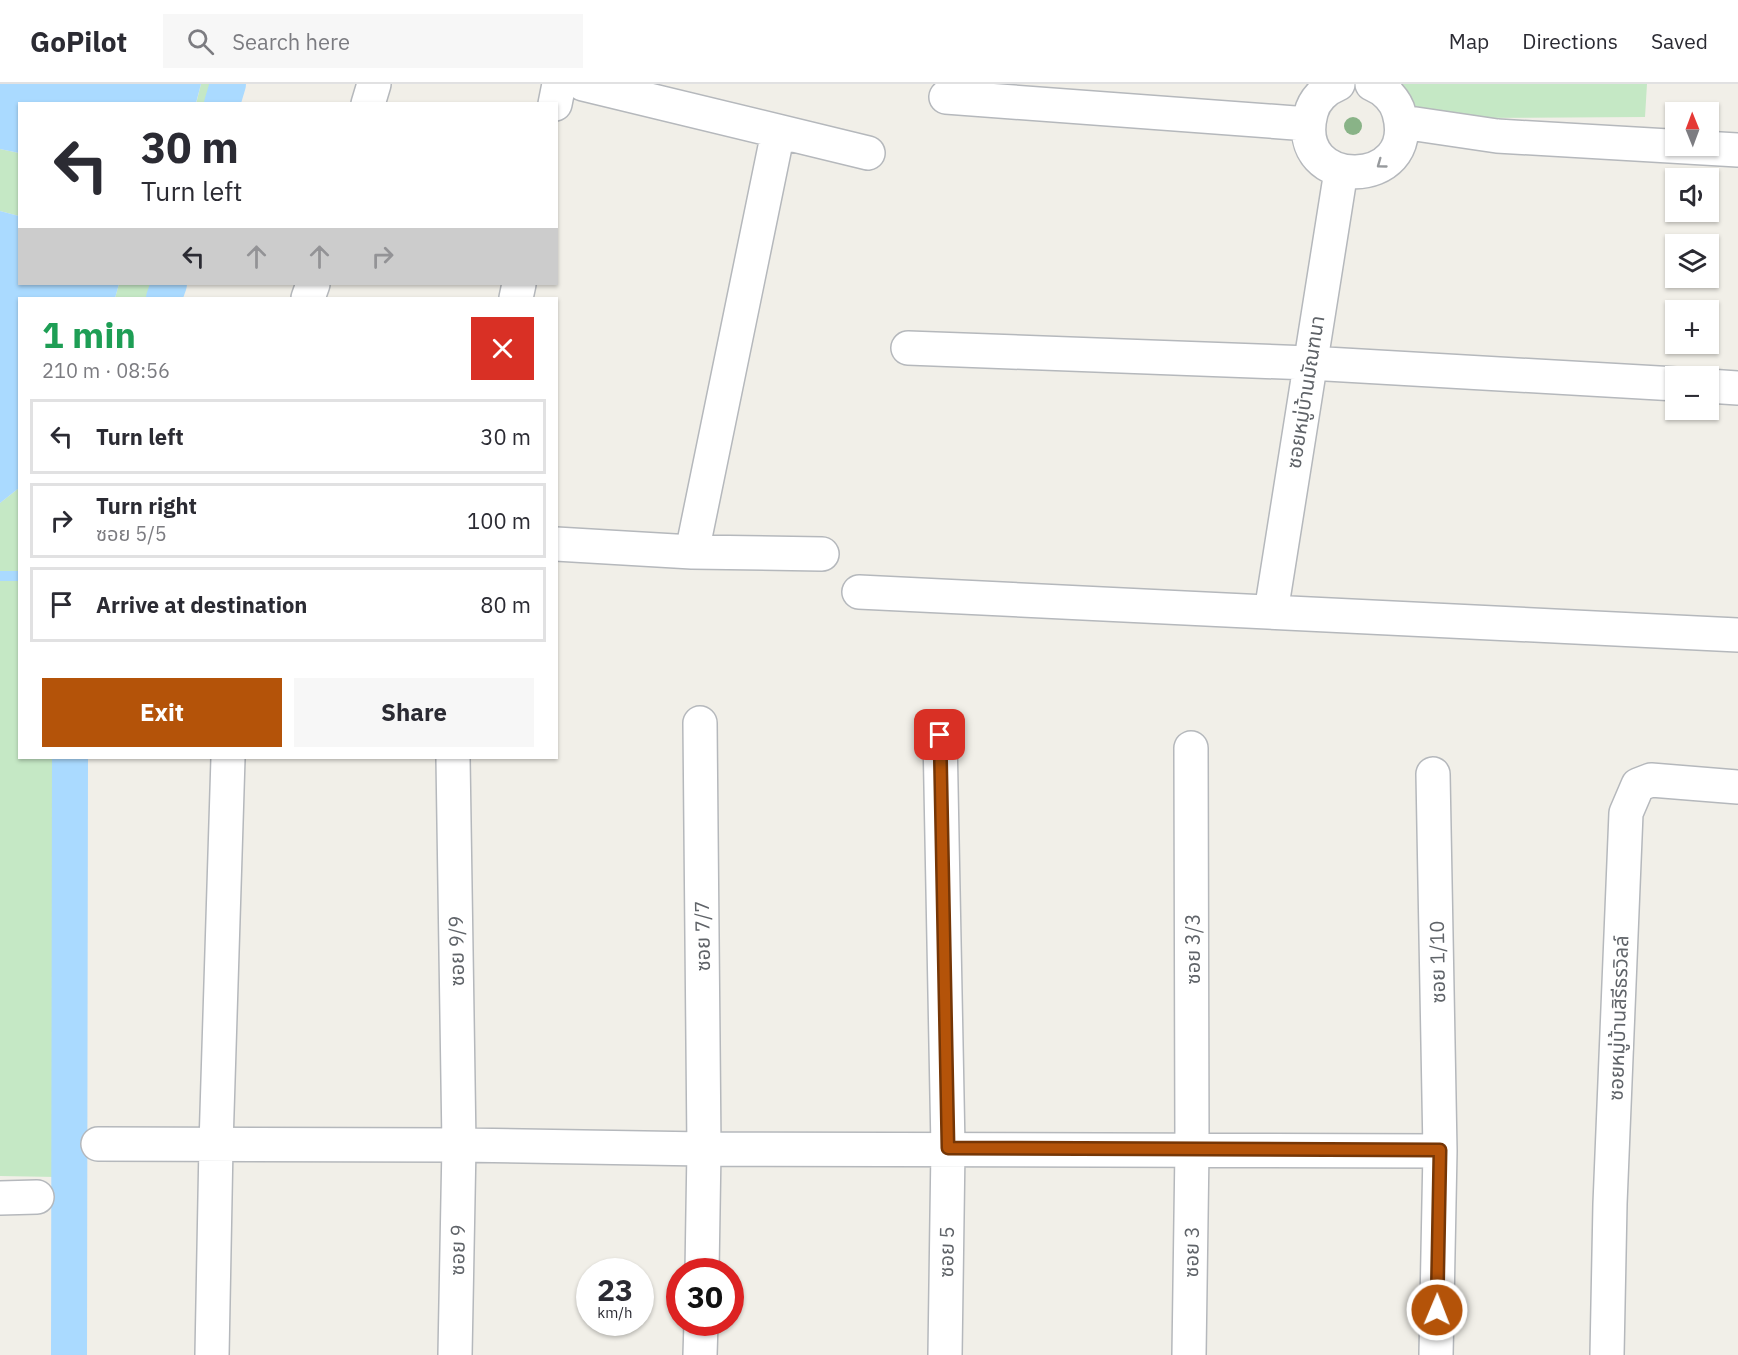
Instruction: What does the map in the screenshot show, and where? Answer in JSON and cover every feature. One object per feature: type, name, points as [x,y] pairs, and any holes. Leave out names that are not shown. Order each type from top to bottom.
[{"type":"street","points":[[369,102],[374,84]]},
{"type":"street","points":[[555,102],[559,84]]},
{"type":"street","points":[[584,84],[868,153]]},
{"type":"street","points":[[1338,84],[1320,96],[1312,109],[1308,124],[1309,139],[1316,153],[1327,164],[1341,171],[1356,173],[1371,171],[1384,163],[1395,151],[1401,137],[1402,122],[1398,107],[1389,95],[1372,84]]},
{"type":"street","points":[[946,97],[1308,124]]},
{"type":"street","points":[[1402,122],[1497,136],[1738,150]]},
{"type":"street","points":[[692,552],[778,132]]},
{"type":"street","name":"ซอยหมู่บ้านมัณฑนา","points":[[1272,612],[1341,171]]},
{"type":"street","points":[[908,348],[1310,363],[1665,383]]},
{"type":"street","points":[[1719,387],[1738,388]]},
{"type":"street","points":[[558,544],[692,552],[822,554]]},
{"type":"street","points":[[859,592],[1738,635]]},
{"type":"street","name":"ซอย 7/7","points":[[700,723],[704,1149],[702,1258]]},
{"type":"street","name":"ซอย 5","points":[[940,735],[948,1148],[945,1355]]},
{"type":"street","name":"ซอย 3/3","points":[[1191,748],[1192,1149]]},
{"type":"street","points":[[212,1355],[228,759]]},
{"type":"street","name":"ซอย 9/9","points":[[453,759],[459,1145]]},
{"type":"street","name":"ซอย 1/10","points":[[1433,774],[1440,1150],[1436,1355]]},
{"type":"street","name":"ซอยหมู่บ้านสิรีธรวิลล์","points":[[1607,1355],[1610,1204],[1626,813],[1638,786],[1651,780],[1738,787]]},
{"type":"street","points":[[98,1144],[459,1145],[704,1149],[1440,1150]]},
{"type":"street","name":"ซอย 9","points":[[455,1355],[459,1145]]},
{"type":"street","name":"ซอย 3","points":[[1189,1355],[1192,1149]]},
{"type":"street","points":[[0,1197],[37,1197]]},
{"type":"street","points":[[700,1355],[701,1336]]},
{"type":"green space","points":[[201,84],[240,84],[234,102],[196,102]]},
{"type":"green space","points":[[1396,84],[1647,84],[1645,117],[1461,118],[1420,112]]},
{"type":"green space","points":[[0,149],[18,153],[18,216],[0,211]]},
{"type":"green space","points":[[119,285],[179,285],[175,297],[115,297]]},
{"type":"green space","points":[[18,489],[18,759],[58,759],[57,1177],[0,1176],[0,503]]},
{"type":"water","points":[[0,84],[201,84],[196,102],[18,102],[18,153],[0,149]]},
{"type":"water","points":[[0,211],[18,216],[18,285],[119,285],[115,297],[18,297],[18,489],[0,503]]},
{"type":"waterway","points":[[223,102],[228,84]]},
{"type":"waterway","points":[[164,297],[169,285]]},
{"type":"waterway","points":[[0,576],[18,576]]},
{"type":"waterway","points":[[69,1355],[70,759]]},
{"type":"route","points":[[940,735],[948,1148],[1440,1150],[1437,1310]]}]
